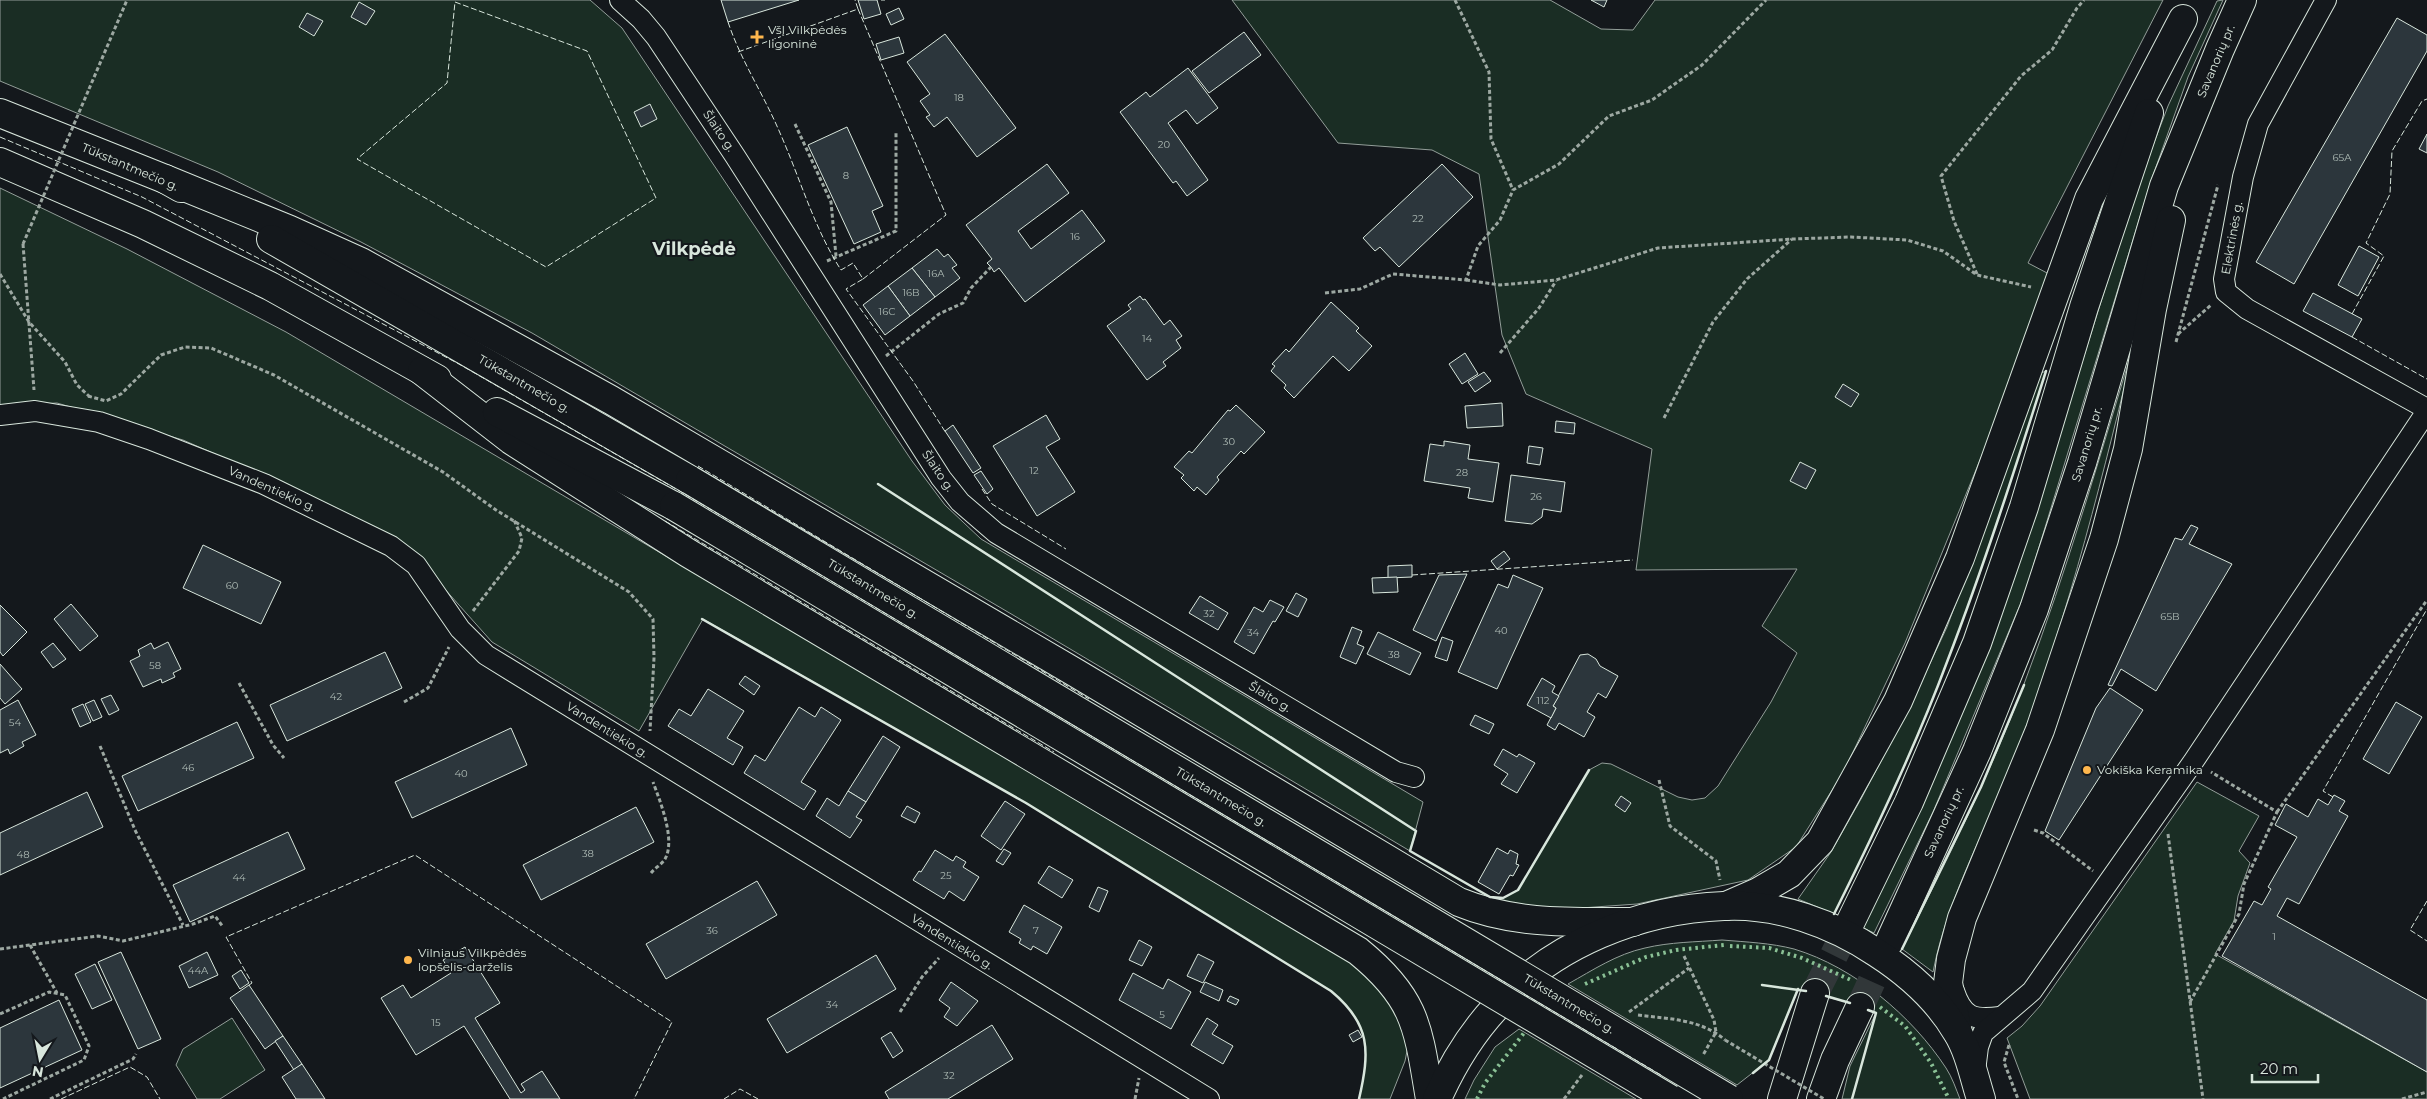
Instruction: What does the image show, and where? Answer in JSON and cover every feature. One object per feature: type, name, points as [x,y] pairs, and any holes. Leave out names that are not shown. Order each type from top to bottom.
[{"type":"highway","name":"Savanorių pr.","points":[[1890,940],[1977,751],[2034,609],[2082,463],[2164,186],[2242,0]]},
{"type":"highway","points":[[1851,921],[1942,727],[1996,591],[2121,193],[2189,10]]},
{"type":"highway","points":[[1437,1099],[1449,1073],[1470,1038],[1496,1007],[1526,979],[1566,951],[1595,936],[1723,893],[1758,892],[1789,874],[1820,842],[1898,701],[1930,631],[1967,540],[2090,200],[2106,164],[2189,10]]},
{"type":"highway","name":"Tūkstantmečio g.","points":[[0,113],[165,179],[430,328],[690,480],[1729,1099]]},
{"type":"highway","points":[[1978,1089],[1958,1033],[1949,992],[1949,974],[1954,945],[1962,918],[2040,730],[2083,603],[2118,490],[2128,449],[2152,309],[2177,194],[2186,135]]},
{"type":"highway","points":[[0,162],[143,224],[270,286],[422,371],[674,506],[1670,1099]]},
{"type":"highway","points":[[165,179],[290,230],[361,262],[594,390],[753,481],[1459,902],[1505,917],[1543,922],[1633,922]]},
{"type":"highway","points":[[422,371],[510,440],[663,537],[1358,951],[1381,970],[1396,987],[1408,1006],[1420,1040],[1430,1099]]},
{"type":"highway","points":[[1723,893],[1775,911],[1812,920],[1859,940],[1888,960],[1928,994],[1958,1033]]},
{"type":"highway","points":[[1782,1099],[1815,993]]},
{"type":"highway","points":[[1822,1099],[1835,1060],[1860,1007]]},
{"type":"street","name":"Šlaito g.","points":[[620,0],[641,19],[656,37],[942,478],[960,502],[996,534],[1396,772],[1414,777]]},
{"type":"street","name":"Elektrinės g.","points":[[2326,0],[2258,124],[2242,177],[2224,279],[2226,292],[2247,308],[2427,410]]},
{"type":"street","points":[[1978,1089],[1978,1047],[1983,1033],[2000,1017],[2015,1008],[2032,991],[2193,762],[2427,410]]},
{"type":"street","name":"Vandentiekio g.","points":[[0,415],[35,411],[99,422],[172,447],[264,484],[391,546],[416,565],[460,629],[486,655],[1209,1099]]},
{"type":"street","points":[[1949,974],[1960,1006],[1965,1012],[1978,1018],[2000,1017]]},
{"type":"path","points":[[35,411],[23,244],[127,0]]},
{"type":"path","points":[[1455,0],[1489,72],[1491,139],[1513,190]]},
{"type":"path","points":[[1466,280],[1478,246],[1500,220],[1513,190],[1559,164],[1609,116],[1652,100],[1702,65],[1766,0]]},
{"type":"path","points":[[1977,275],[1954,221],[1941,176],[2021,76],[2052,50],[2077,8],[2084,0]]},
{"type":"path","points":[[795,124],[831,202],[836,256]]},
{"type":"path","points":[[809,272],[836,256],[896,231],[896,130]]},
{"type":"path","points":[[1325,294],[1360,289],[1393,274],[1500,285],[1556,280],[1658,248],[1793,238],[1851,237],[1907,240],[1943,251],[1977,275],[2024,286]]},
{"type":"path","points":[[1664,418],[1713,322],[1747,279],[1793,238]]},
{"type":"path","points":[[870,367],[940,314],[963,303],[971,288],[991,268]]},
{"type":"path","points":[[0,274],[29,322],[65,362],[77,385],[100,406]]},
{"type":"path","points":[[1500,353],[1540,308],[1556,280]]},
{"type":"path","points":[[2177,334],[2226,292]]},
{"type":"path","points":[[88,396],[106,400],[121,394],[161,355],[185,347],[211,348],[274,375],[443,472],[514,520],[629,592],[652,619],[654,658],[650,737]]},
{"type":"path","points":[[449,647],[460,629],[519,551],[522,538],[514,520]]},
{"type":"path","points":[[2190,1002],[2239,914],[2244,884],[2277,812],[2427,600]]},
{"type":"path","points":[[239,683],[273,745],[284,758]]},
{"type":"path","points":[[100,746],[135,830],[183,925]]},
{"type":"path","points":[[2193,762],[2277,812]]},
{"type":"path","points":[[651,777],[664,813],[669,838],[666,858],[651,872]]},
{"type":"path","points":[[1659,780],[1670,826],[1716,861],[1723,893]]},
{"type":"path","points":[[2164,803],[2203,1099]]},
{"type":"path","points":[[2034,830],[2043,834],[2077,861],[2109,881]]},
{"type":"path","points":[[0,949],[98,936],[123,941],[214,916],[223,927]]},
{"type":"path","points":[[30,946],[57,994]]},
{"type":"path","points":[[1684,956],[1714,1020],[1716,1032],[1698,1063]]},
{"type":"path","points":[[900,1012],[922,977],[940,957]]},
{"type":"path","points":[[0,1014],[49,992],[65,995],[89,1046],[84,1060],[3,1099]]},
{"type":"path","points":[[1627,1013],[1699,1024],[1716,1032],[1725,1040],[1822,1099]]},
{"type":"path","points":[[2009,1045],[2004,1062],[2018,1099]]},
{"type":"path","points":[[50,1099],[133,1059],[136,1054]]},
{"type":"path","points":[[1135,1099],[1140,1070]]},
{"type":"path","points":[[2402,1099],[2427,1092]]},
{"type":"green space","points":[[0,0],[590,0],[622,28],[912,461],[945,505],[981,539],[1423,802],[1410,851],[1013,615],[532,333],[361,242],[218,172],[0,81]]},
{"type":"green space","points":[[1232,0],[1550,0],[1601,29],[1633,30],[1655,0],[2163,0],[2028,263],[2049,274],[1987,443],[1905,643],[1843,773],[1796,847],[1748,880],[1637,904],[1553,910],[1509,903],[1495,898],[1503,898],[1518,890],[1589,770],[1602,763],[1611,764],[1678,797],[1692,800],[1705,798],[1718,786],[1771,702],[1797,653],[1762,626],[1797,569],[1636,570],[1652,449],[1526,394],[1502,335],[1479,174],[1432,150],[1338,143]]},
{"type":"green space","points":[[2223,0],[2188,77],[2151,181],[2025,593],[1933,812],[1874,933],[1861,927],[1891,871],[1947,748],[2016,573],[2136,190],[2168,106],[2217,1]]},
{"type":"green space","points":[[0,188],[127,249],[286,332],[1349,959],[1390,996],[1408,1046],[1405,1061],[1390,1099],[1359,1099],[1365,1067],[1366,1052],[1364,1039],[1354,1015],[1331,991],[1026,803],[703,619],[639,731],[492,642],[434,577],[247,468],[183,440],[57,403],[0,406]]},
{"type":"green space","points":[[2138,331],[2099,488],[2054,644],[2019,746],[1959,886],[1940,943],[1933,972],[1902,949],[1982,785],[2024,684],[2070,552]]},
{"type":"green space","points":[[2046,371],[1999,517],[1961,626],[1922,726],[1879,821],[1834,914],[1798,899],[1831,852],[1911,704],[1947,627],[2041,373]]},
{"type":"green space","points":[[2197,782],[2259,816],[2239,851],[2250,863],[2238,896],[2234,921],[2215,954],[2427,1072],[2427,1099],[2030,1099],[2007,1038],[2022,1026],[2040,1006]]},
{"type":"green space","points":[[1722,940],[1767,944],[1794,949],[1816,957],[1859,981],[1899,1012],[1916,1030],[1946,1068],[1960,1099],[1842,1099],[1850,1066],[1876,1013],[1847,1002],[1798,990],[1769,1060],[1737,1085],[1568,984],[1605,963],[1645,948],[1683,942]]},
{"type":"green space","points":[[232,1018],[265,1070],[220,1099],[197,1099],[176,1065],[183,1049]]},
{"type":"green space","points":[[1519,1029],[1636,1099],[1465,1099],[1474,1080],[1495,1047]]},
{"type":"building","points":[[721,0],[799,0],[728,22]]},
{"type":"building","points":[[858,0],[877,0],[881,14],[864,19]]},
{"type":"building","points":[[1591,0],[1607,0],[1604,7]]},
{"type":"building","points":[[359,2],[375,11],[366,25],[351,17]]},
{"type":"building","points":[[899,8],[904,19],[891,25],[886,14]]},
{"type":"building","points":[[307,13],[323,21],[314,36],[299,27]]},
{"type":"building","points":[[2397,18],[2427,35],[2427,51],[2294,284],[2256,262]]},
{"type":"building","points":[[1244,32],[1261,55],[1209,93],[1192,71]]},
{"type":"building","points":[[945,34],[1016,128],[977,157],[947,117],[934,127],[926,117],[930,115],[920,101],[930,94],[907,62]]},
{"type":"building","points":[[899,37],[904,53],[881,60],[876,44]]},
{"type":"building","points":[[1188,68],[1218,108],[1197,124],[1186,110],[1168,123],[1208,180],[1187,196],[1176,181],[1173,183],[1120,112],[1146,92],[1150,97]]},
{"type":"building","points":[[650,104],[657,119],[641,127],[634,112]]},
{"type":"building","points":[[847,127],[883,206],[872,211],[881,232],[854,244],[808,145]]},
{"type":"building","points":[[2427,134],[2427,153],[2419,149]]},
{"type":"building","points":[[1047,164],[1069,193],[1018,231],[1031,249],[1082,210],[1105,241],[1025,302],[999,268],[994,272],[987,263],[992,259],[966,225]]},
{"type":"building","points":[[1442,164],[1473,197],[1399,267],[1380,247],[1375,251],[1363,238]]},
{"type":"building","points":[[2359,246],[2379,257],[2358,296],[2338,285]]},
{"type":"building","points":[[937,249],[944,257],[948,254],[957,265],[952,268],[960,278],[935,297],[912,268]]},
{"type":"building","points":[[912,268],[935,297],[910,316],[888,286]]},
{"type":"building","points":[[888,286],[910,316],[885,335],[863,305]]},
{"type":"building","points":[[2313,293],[2362,319],[2352,337],[2303,311]]},
{"type":"building","points":[[1140,296],[1143,300],[1145,299],[1164,325],[1170,320],[1182,336],[1176,340],[1181,348],[1163,362],[1166,366],[1147,380],[1107,326],[1131,309],[1128,305]]},
{"type":"building","points":[[1331,302],[1359,328],[1356,331],[1372,346],[1349,371],[1333,356],[1294,398],[1284,388],[1286,385],[1271,371],[1275,366],[1272,364],[1286,349],[1289,352]]},
{"type":"building","points":[[1465,353],[1478,374],[1462,384],[1449,364]]},
{"type":"building","points":[[1484,372],[1491,381],[1475,392],[1468,382]]},
{"type":"building","points":[[1843,384],[1859,394],[1851,407],[1835,397]]},
{"type":"building","points":[[1502,403],[1503,426],[1467,428],[1465,406]]},
{"type":"building","points":[[1236,405],[1265,432],[1244,454],[1241,451],[1217,477],[1219,480],[1206,495],[1197,487],[1194,491],[1181,478],[1184,475],[1174,467],[1189,451],[1192,453],[1228,410],[1230,411]]},
{"type":"building","points":[[1046,415],[1060,439],[1046,447],[1075,492],[1037,516],[993,446]]},
{"type":"building","points":[[1556,421],[1575,423],[1574,434],[1555,432]]},
{"type":"building","points":[[953,425],[981,468],[973,473],[945,431]]},
{"type":"building","points":[[1444,441],[1470,445],[1468,459],[1499,463],[1493,502],[1468,498],[1470,488],[1424,481],[1430,444],[1444,446]]},
{"type":"building","points":[[1529,446],[1543,448],[1540,465],[1527,463]]},
{"type":"building","points":[[1800,462],[1816,470],[1806,489],[1790,481]]},
{"type":"building","points":[[981,471],[993,489],[987,494],[974,475]]},
{"type":"building","points":[[1511,475],[1565,482],[1561,512],[1543,509],[1542,517],[1532,524],[1505,521]]},
{"type":"building","points":[[2191,525],[2198,528],[2189,544],[2232,564],[2156,691],[2121,669],[2112,686],[2108,685],[2175,538],[2182,540]]},
{"type":"building","points":[[203,545],[281,582],[261,624],[183,588]]},
{"type":"building","points":[[1504,551],[1510,559],[1497,569],[1491,561]]},
{"type":"building","points":[[1412,565],[1412,577],[1388,578],[1388,566]]},
{"type":"building","points":[[1467,574],[1436,641],[1413,630],[1439,575]]},
{"type":"building","points":[[1513,575],[1543,588],[1497,689],[1458,672],[1498,584],[1508,588]]},
{"type":"building","points":[[1397,577],[1398,592],[1373,593],[1372,578]]},
{"type":"building","points":[[1296,593],[1307,599],[1298,617],[1286,611]]},
{"type":"building","points":[[1200,596],[1228,613],[1218,630],[1189,613]]},
{"type":"building","points":[[1270,600],[1284,607],[1275,622],[1273,621],[1254,654],[1234,642],[1254,607],[1263,612]]},
{"type":"building","points":[[71,604],[98,636],[80,651],[54,619]]},
{"type":"building","points":[[0,605],[27,632],[3,656],[0,652]]},
{"type":"building","points":[[1352,627],[1362,631],[1357,644],[1364,647],[1356,664],[1340,657]]},
{"type":"building","points":[[1378,632],[1421,653],[1410,675],[1367,654]]},
{"type":"building","points":[[1442,637],[1453,641],[1447,661],[1435,657]]},
{"type":"building","points":[[168,642],[181,669],[173,673],[175,677],[162,683],[161,679],[143,687],[130,661],[140,656],[138,650],[151,643],[154,649]]},
{"type":"building","points":[[53,643],[66,659],[53,668],[41,652]]},
{"type":"building","points":[[385,652],[402,688],[287,741],[270,705]]},
{"type":"building","points":[[1588,654],[1596,659],[1600,666],[1618,676],[1606,698],[1598,693],[1587,712],[1595,717],[1584,737],[1559,723],[1555,730],[1547,725],[1556,708],[1553,706],[1580,655]]},
{"type":"building","points":[[0,664],[22,689],[5,704],[0,698]]},
{"type":"building","points":[[745,676],[760,686],[754,695],[739,684]]},
{"type":"building","points":[[1542,678],[1555,686],[1552,692],[1559,696],[1553,706],[1556,708],[1551,718],[1527,705]]},
{"type":"building","name":"Vokiška Keramika","points":[[2110,688],[2143,710],[2059,840],[2045,831],[2096,708]]},
{"type":"building","points":[[708,689],[744,711],[727,738],[743,747],[733,765],[668,726],[679,709],[691,716]]},
{"type":"building","points":[[111,695],[119,710],[109,715],[101,699]]},
{"type":"building","points":[[18,700],[36,735],[22,742],[24,746],[10,754],[8,749],[0,753],[0,710]]},
{"type":"building","points":[[94,700],[102,717],[93,721],[85,704]]},
{"type":"building","points":[[2396,702],[2422,717],[2389,774],[2363,759]]},
{"type":"building","points":[[83,704],[91,722],[80,727],[72,709]]},
{"type":"building","points":[[799,707],[815,717],[821,707],[841,720],[801,782],[816,791],[804,810],[744,773],[755,755],[765,761]]},
{"type":"building","points":[[1475,715],[1494,724],[1489,734],[1470,725]]},
{"type":"building","points":[[237,722],[254,758],[138,811],[122,776]]},
{"type":"building","points":[[511,728],[527,765],[412,818],[395,782]]},
{"type":"building","points":[[883,736],[900,747],[866,802],[848,791]]},
{"type":"building","points":[[1503,749],[1517,757],[1519,754],[1535,763],[1517,793],[1501,784],[1508,774],[1494,765]]},
{"type":"building","points":[[848,791],[866,802],[856,817],[862,820],[850,838],[816,816],[827,798],[839,806]]},
{"type":"building","points":[[87,792],[103,827],[0,875],[0,833]]},
{"type":"building","points":[[2334,795],[2345,801],[2339,811],[2348,816],[2299,904],[2287,898],[2277,916],[2427,1000],[2427,1072],[2222,956],[2254,901],[2262,905],[2271,889],[2268,887],[2297,837],[2275,825],[2286,804],[2308,817],[2318,799],[2328,805]]},
{"type":"building","points":[[1621,796],[1631,803],[1625,812],[1615,805]]},
{"type":"building","points":[[1005,801],[1025,814],[1001,850],[981,836]]},
{"type":"building","points":[[907,806],[920,813],[915,823],[901,816]]},
{"type":"building","points":[[636,807],[654,842],[541,900],[523,865]]},
{"type":"building","points":[[288,832],[305,869],[190,922],[173,885]]},
{"type":"building","points":[[1497,848],[1508,854],[1510,850],[1518,854],[1516,864],[1519,865],[1513,876],[1510,875],[1499,894],[1478,882]]},
{"type":"building","points":[[1004,849],[1011,853],[1003,865],[996,861]]},
{"type":"building","points":[[935,850],[953,861],[956,856],[966,862],[963,867],[979,877],[964,901],[949,891],[944,899],[913,880],[919,871],[921,872]]},
{"type":"building","points":[[1049,866],[1073,880],[1062,898],[1038,883]]},
{"type":"building","points":[[757,881],[777,915],[666,979],[646,944]]},
{"type":"building","points":[[1098,887],[1108,891],[1099,912],[1089,907]]},
{"type":"building","points":[[1024,905],[1062,927],[1047,954],[1033,946],[1031,950],[1019,943],[1021,939],[1009,932]]},
{"type":"building","points":[[1139,940],[1152,947],[1142,966],[1129,960]]},
{"type":"building","points":[[465,947],[500,1003],[475,1018],[521,1093],[525,1090],[521,1084],[542,1071],[560,1099],[510,1099],[464,1026],[416,1055],[381,998],[403,985],[411,998],[451,973],[443,960]]},
{"type":"building","points":[[121,952],[161,1039],[138,1049],[98,962]]},
{"type":"building","points":[[207,952],[218,975],[189,988],[179,966]]},
{"type":"building","points":[[1198,954],[1214,962],[1203,983],[1187,976]]},
{"type":"building","points":[[876,955],[896,989],[787,1053],[767,1019]]},
{"type":"building","points":[[95,964],[112,1000],[92,1009],[75,974]]},
{"type":"building","points":[[241,970],[249,983],[240,989],[232,976]]},
{"type":"building","points":[[1133,973],[1163,989],[1168,979],[1191,992],[1171,1029],[1119,1000]]},
{"type":"building","points":[[951,982],[978,1001],[957,1026],[944,1017],[950,1008],[939,1000]]},
{"type":"building","points":[[1205,982],[1223,990],[1219,1001],[1200,992]]},
{"type":"building","points":[[249,985],[283,1036],[265,1049],[230,998]]},
{"type":"building","points":[[1230,996],[1239,1000],[1236,1005],[1227,1001]]},
{"type":"building","points":[[59,1000],[82,1050],[0,1088],[0,1028]]},
{"type":"building","points":[[1207,1018],[1218,1025],[1212,1034],[1233,1046],[1223,1064],[1191,1045]]},
{"type":"building","points":[[992,1025],[1013,1059],[948,1099],[889,1099],[885,1092]]},
{"type":"building","points":[[1358,1030],[1362,1037],[1353,1042],[1349,1035]]},
{"type":"building","points":[[891,1032],[903,1051],[893,1058],[881,1038]]},
{"type":"building","points":[[283,1036],[302,1064],[294,1070],[275,1041]]},
{"type":"building","points":[[302,1064],[325,1099],[296,1099],[282,1077]]},
{"type":"tunnel","points":[[1815,993],[1851,921]]},
{"type":"tunnel","points":[[1860,1007],[1890,941]]},
{"type":"hedge","points":[[1585,984],[1646,957],[1676,950],[1724,945]]},
{"type":"hedge","points":[[1730,946],[1769,948],[1802,958],[1851,980]]},
{"type":"hedge","points":[[1880,1007],[1905,1026],[1931,1063],[1949,1099]]},
{"type":"hedge","points":[[1477,1099],[1485,1083],[1524,1033]]},
{"type":"fence","points":[[738,52],[858,9],[855,0]]},
{"type":"fence","points":[[455,2],[587,51],[656,198],[546,267],[357,159],[447,83],[455,2]]},
{"type":"fence","points":[[858,9],[946,215],[863,279]]},
{"type":"fence","points":[[728,22],[739,50],[780,133],[815,220],[831,254],[841,270],[853,263],[863,279],[846,289],[913,381],[946,433]]},
{"type":"fence","points":[[2352,314],[2384,256],[2366,243],[2390,194],[2392,151],[2422,101],[2427,99]]},
{"type":"fence","points":[[0,137],[142,197],[459,364],[683,493],[1506,983]]},
{"type":"fence","points":[[2352,337],[2427,379]]},
{"type":"fence","points":[[698,466],[1089,699]]},
{"type":"fence","points":[[982,489],[992,504],[1066,549]]},
{"type":"fence","points":[[665,521],[1054,752]]},
{"type":"fence","points":[[1412,575],[1633,560]]},
{"type":"fence","points":[[2333,797],[2323,791],[2427,609]]},
{"type":"fence","points":[[249,985],[252,983],[226,937],[415,855],[672,1022],[634,1099]]},
{"type":"fence","points":[[2427,901],[2410,930],[2427,941]]},
{"type":"fence","points":[[1524,994],[1661,1075]]},
{"type":"fence","points":[[61,1099],[130,1067],[147,1077],[160,1099]]},
{"type":"fence","points":[[724,1099],[740,1089],[758,1099]]},
{"type":"wall","points":[[1834,914],[1894,790],[1935,694],[1986,554],[2046,371]]},
{"type":"wall","points":[[878,484],[1416,831],[1410,851],[1490,897],[1503,898],[1518,890],[1589,770]]},
{"type":"wall","points":[[702,619],[1026,803],[1331,991],[1354,1015],[1364,1039],[1366,1052],[1365,1067],[1359,1099]]},
{"type":"wall","points":[[1902,949],[1981,787],[2024,685]]},
{"type":"wall","points":[[1762,985],[1806,991]]},
{"type":"wall","points":[[1753,1073],[1769,1060],[1798,989]]},
{"type":"wall","points":[[1826,996],[1850,1003]]},
{"type":"wall","points":[[1852,1099],[1876,1013],[1868,1010]]},
{"type":"place","name":"VšĮ Vilkpėdės ligoninė","points":[[757,37]]},
{"type":"place","name":"Vokiška Keramika","points":[[2087,770]]},
{"type":"place","name":"Vilniaus Vilkpėdės lopšelis-darželis","points":[[408,960]]},
{"type":"district","name":"Vilkpėdė","points":[[694,249]]}]
